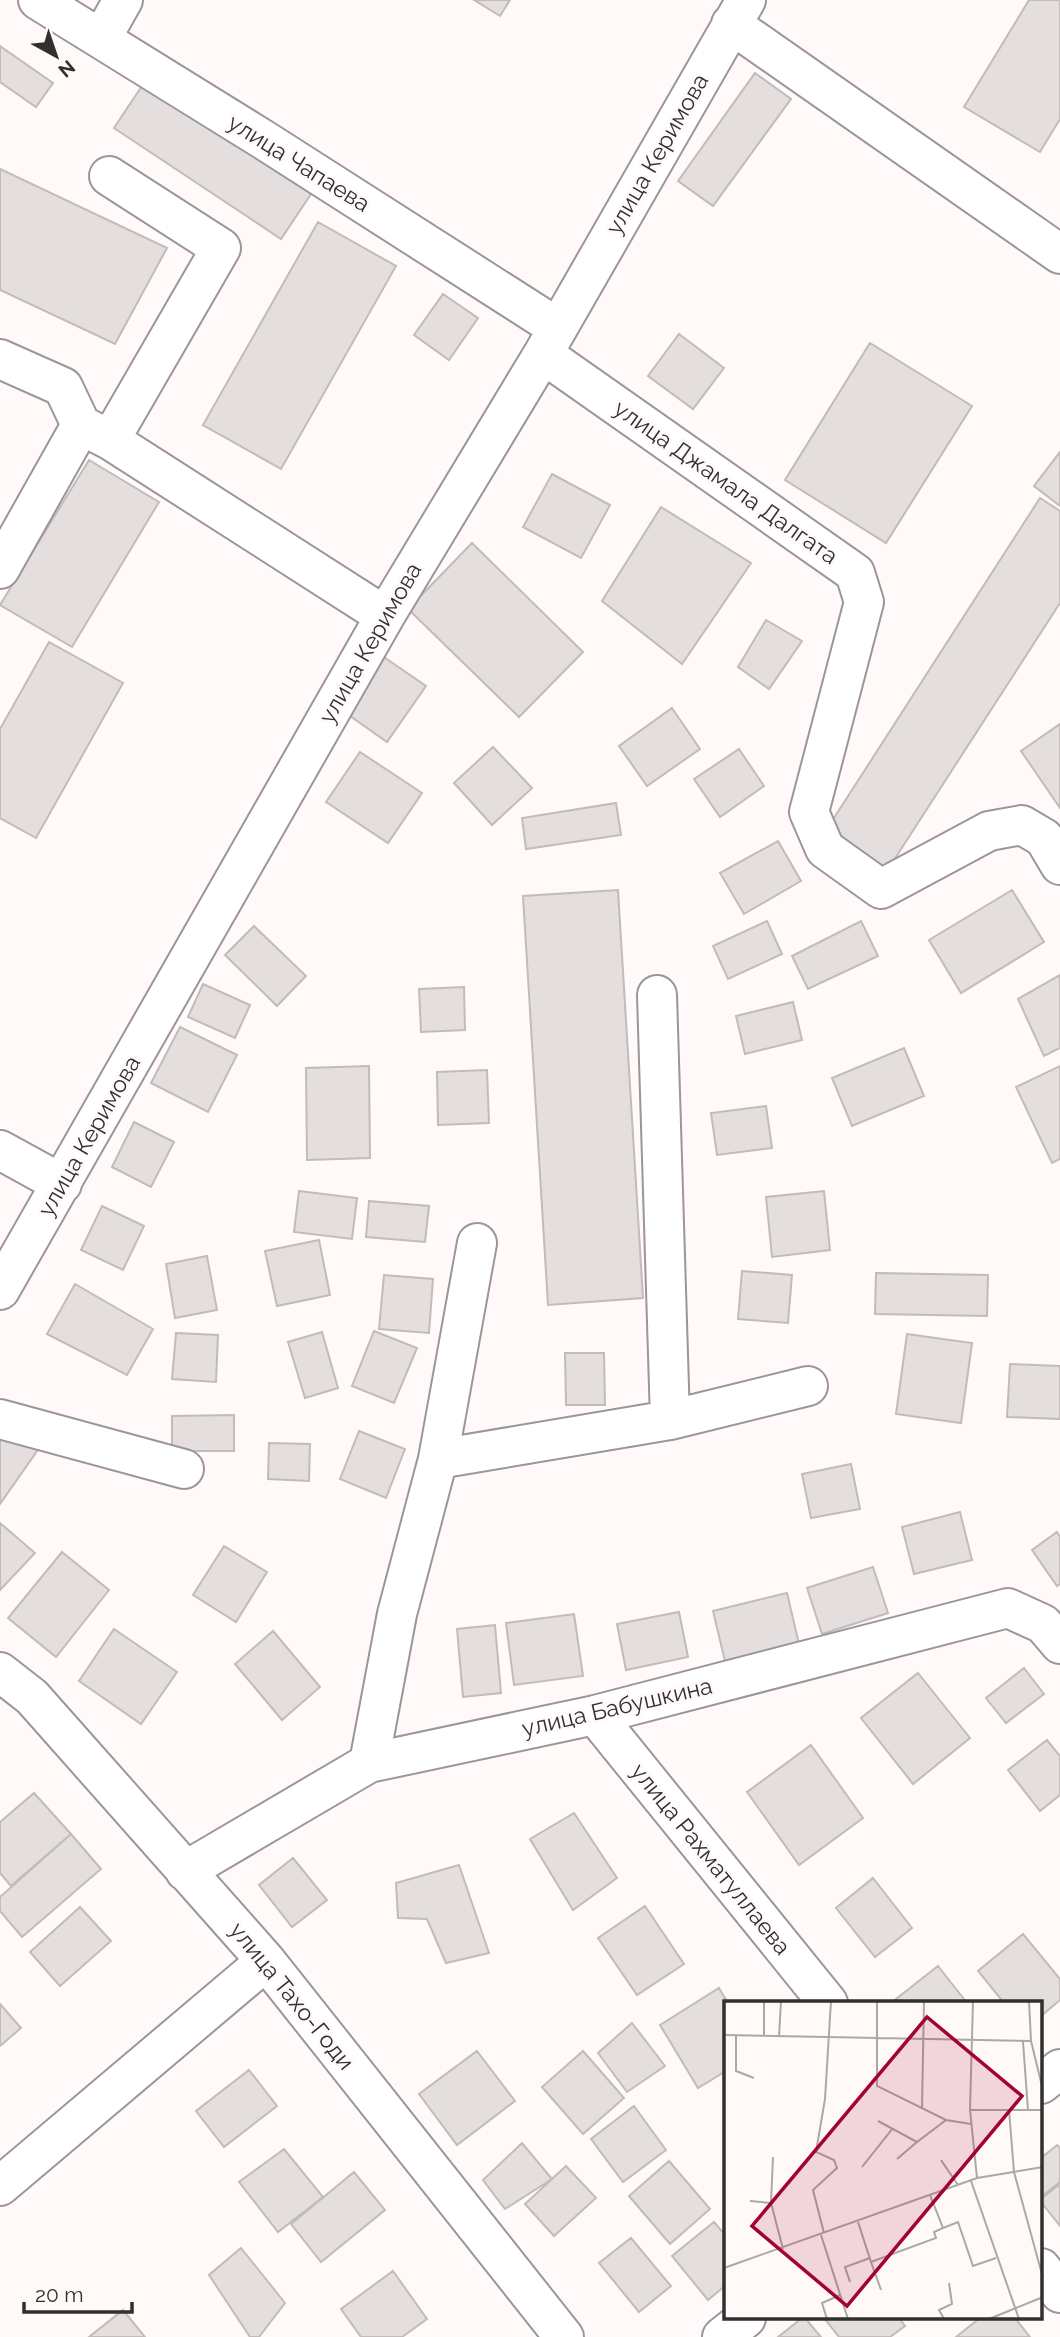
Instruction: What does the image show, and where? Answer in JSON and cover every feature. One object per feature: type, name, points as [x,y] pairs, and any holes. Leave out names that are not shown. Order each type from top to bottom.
[{"type":"street","name":"улица Чапаева","points":[[38,0],[264,140],[550,341]]},
{"type":"street","points":[[101,39],[123,0]]},
{"type":"street","points":[[738,12],[1060,254]]},
{"type":"street","name":"улица Керимова","points":[[0,1290],[384,615],[550,341],[738,12]]},
{"type":"street","points":[[0,569],[221,248],[109,176]]},
{"type":"street","name":"улица Джамала Далгата","points":[[550,341],[855,573],[864,602],[809,812],[825,849],[881,889],[989,831],[1022,825],[1044,838],[1060,866]]},
{"type":"street","points":[[0,359],[63,387],[96,433],[384,615]]},
{"type":"street","points":[[657,995],[670,1420]]},
{"type":"street","points":[[0,1150],[62,1184]]},
{"type":"street","points":[[369,1763],[397,1614],[438,1459],[477,1243]]},
{"type":"street","points":[[438,1459],[670,1420],[808,1386]]},
{"type":"street","points":[[0,1419],[184,1469]]},
{"type":"street","name":"улица Бабушкина","points":[[185,1871],[369,1763],[595,1715],[1008,1608],[1043,1624],[1060,1644]]},
{"type":"street","name":"улица Тахо-Годи","points":[[0,1672],[32,1697],[266,1961],[564,2337]]},
{"type":"street","name":"улица Рахматуллаева","points":[[595,1715],[826,2001]]},
{"type":"street","points":[[4,2175],[266,1961]]},
{"type":"street","points":[[1042,2083],[1060,2068]]},
{"type":"street","points":[[1042,2269],[1060,2293]]},
{"type":"street","points":[[722,2337],[743,2320]]},
{"type":"building","points":[[474,0],[510,0],[500,16]]},
{"type":"building","points":[[1029,0],[1060,0],[1060,119],[1040,152],[964,107]]},
{"type":"building","points":[[0,46],[53,83],[36,107],[0,82]]},
{"type":"building","points":[[755,73],[791,99],[713,206],[678,181]]},
{"type":"building","points":[[146,80],[313,191],[281,239],[114,128]]},
{"type":"building","points":[[0,169],[167,248],[115,344],[0,290]]},
{"type":"building","points":[[318,222],[396,266],[281,469],[203,425]]},
{"type":"building","points":[[443,294],[478,318],[449,360],[414,335]]},
{"type":"building","points":[[679,334],[724,368],[693,409],[648,376]]},
{"type":"building","points":[[870,343],[972,406],[886,543],[785,480]]},
{"type":"building","points":[[1060,452],[1060,506],[1034,486]]},
{"type":"building","points":[[89,460],[159,502],[72,647],[0,605]]},
{"type":"building","points":[[552,474],[610,505],[581,558],[523,527]]},
{"type":"building","points":[[1040,498],[1060,511],[1060,603],[885,874],[823,835]]},
{"type":"building","points":[[661,507],[751,563],[682,664],[602,601]]},
{"type":"building","points":[[472,543],[583,652],[519,717],[408,609]]},
{"type":"building","points":[[766,620],[802,641],[769,689],[738,667]]},
{"type":"building","points":[[49,642],[123,683],[36,838],[0,818],[0,729]]},
{"type":"building","points":[[381,655],[426,686],[387,742],[343,711]]},
{"type":"building","points":[[672,708],[700,749],[647,786],[619,746]]},
{"type":"building","points":[[1060,724],[1060,808],[1021,751]]},
{"type":"building","points":[[493,747],[532,788],[492,825],[454,783]]},
{"type":"building","points":[[739,749],[764,786],[720,817],[694,779]]},
{"type":"building","points":[[360,752],[422,793],[388,843],[326,802]]},
{"type":"building","points":[[616,803],[621,835],[526,849],[522,818]]},
{"type":"building","points":[[778,841],[801,881],[744,914],[720,873]]},
{"type":"building","points":[[618,890],[643,1298],[548,1305],[523,896]]},
{"type":"building","points":[[1012,890],[1044,942],[961,993],[929,940]]},
{"type":"building","points":[[767,921],[782,954],[728,979],[713,946]]},
{"type":"building","points":[[861,921],[878,956],[808,989],[792,956]]},
{"type":"building","points":[[254,926],[306,976],[277,1006],[225,955]]},
{"type":"building","points":[[1060,975],[1060,1048],[1044,1056],[1018,999]]},
{"type":"building","points":[[203,984],[250,1005],[235,1038],[188,1017]]},
{"type":"building","points":[[464,987],[465,1030],[421,1032],[419,989]]},
{"type":"building","points":[[793,1002],[802,1040],[745,1054],[736,1016]]},
{"type":"building","points":[[180,1027],[237,1055],[208,1112],[151,1083]]},
{"type":"building","points":[[904,1048],[924,1096],[852,1126],[832,1078]]},
{"type":"building","points":[[369,1066],[370,1158],[307,1160],[306,1068]]},
{"type":"building","points":[[1060,1066],[1060,1159],[1052,1163],[1016,1087]]},
{"type":"building","points":[[487,1070],[489,1123],[438,1125],[437,1072]]},
{"type":"building","points":[[766,1106],[772,1148],[717,1155],[711,1113]]},
{"type":"building","points":[[134,1122],[174,1142],[151,1187],[112,1167]]},
{"type":"building","points":[[299,1191],[357,1198],[352,1239],[294,1232]]},
{"type":"building","points":[[824,1191],[830,1250],[772,1257],[766,1197]]},
{"type":"building","points":[[369,1201],[429,1206],[425,1242],[366,1237]]},
{"type":"building","points":[[102,1206],[144,1226],[123,1270],[81,1250]]},
{"type":"building","points":[[319,1240],[330,1295],[277,1306],[265,1251]]},
{"type":"building","points":[[207,1256],[217,1310],[175,1318],[166,1264]]},
{"type":"building","points":[[742,1271],[792,1275],[788,1323],[738,1319]]},
{"type":"building","points":[[876,1273],[988,1275],[987,1316],[875,1314]]},
{"type":"building","points":[[384,1275],[433,1279],[429,1333],[379,1329]]},
{"type":"building","points":[[75,1284],[153,1329],[127,1375],[47,1334]]},
{"type":"building","points":[[374,1331],[417,1348],[394,1403],[352,1386]]},
{"type":"building","points":[[322,1332],[338,1388],[305,1398],[288,1342]]},
{"type":"building","points":[[176,1333],[218,1335],[216,1382],[172,1379]]},
{"type":"building","points":[[907,1334],[972,1343],[961,1423],[896,1414]]},
{"type":"building","points":[[565,1353],[604,1353],[605,1405],[566,1405]]},
{"type":"building","points":[[1010,1364],[1060,1366],[1060,1419],[1007,1417]]},
{"type":"building","points":[[234,1415],[234,1451],[172,1451],[172,1416]]},
{"type":"building","points":[[359,1431],[405,1449],[386,1498],[340,1479]]},
{"type":"building","points":[[0,1439],[42,1444],[0,1504]]},
{"type":"building","points":[[269,1443],[310,1444],[309,1481],[268,1479]]},
{"type":"building","points":[[851,1464],[860,1509],[811,1518],[802,1474]]},
{"type":"building","points":[[960,1512],[972,1560],[914,1574],[902,1527]]},
{"type":"building","points":[[0,1523],[35,1553],[0,1590]]},
{"type":"building","points":[[1057,1532],[1060,1537],[1060,1584],[1057,1586],[1032,1550]]},
{"type":"building","points":[[224,1546],[267,1572],[236,1622],[193,1595]]},
{"type":"building","points":[[62,1552],[109,1590],[56,1657],[8,1618]]},
{"type":"building","points":[[873,1567],[888,1613],[822,1634],[807,1588]]},
{"type":"building","points":[[787,1593],[799,1644],[725,1661],[713,1611]]},
{"type":"building","points":[[679,1612],[688,1657],[626,1670],[617,1624]]},
{"type":"building","points":[[574,1614],[583,1676],[514,1685],[506,1623]]},
{"type":"building","points":[[495,1625],[501,1693],[463,1697],[457,1629]]},
{"type":"building","points":[[114,1629],[177,1672],[141,1724],[79,1681]]},
{"type":"building","points":[[273,1631],[320,1687],[282,1720],[235,1664]]},
{"type":"building","points":[[1024,1668],[1044,1694],[1006,1723],[986,1698]]},
{"type":"building","points":[[918,1673],[970,1738],[913,1784],[861,1718]]},
{"type":"building","points":[[1047,1740],[1060,1756],[1060,1795],[1040,1811],[1008,1770]]},
{"type":"building","points":[[811,1745],[863,1818],[799,1865],[747,1792]]},
{"type":"building","points":[[34,1793],[71,1834],[11,1886],[0,1873],[0,1822]]},
{"type":"building","points":[[574,1813],[617,1878],[573,1910],[530,1839]]},
{"type":"building","points":[[71,1834],[101,1869],[22,1937],[0,1911],[0,1897]]},
{"type":"building","points":[[293,1858],[327,1900],[292,1927],[259,1885]]},
{"type":"building","points":[[459,1865],[489,1953],[446,1963],[427,1919],[398,1918],[396,1883]]},
{"type":"building","points":[[873,1878],[912,1928],[875,1957],[836,1908]]},
{"type":"building","points":[[645,1906],[684,1964],[637,1995],[598,1938]]},
{"type":"building","points":[[80,1907],[111,1941],[60,1986],[30,1952]]},
{"type":"building","points":[[1023,1934],[1060,1979],[1060,2000],[1042,2015],[1042,2001],[1002,2001],[978,1971]]},
{"type":"building","points":[[938,1966],[965,2001],[894,2001]]},
{"type":"building","points":[[719,1988],[727,2001],[724,2001],[724,2072],[698,2088],[660,2025]]},
{"type":"building","points":[[0,2004],[21,2028],[0,2046]]},
{"type":"building","points":[[632,2023],[665,2066],[627,2092],[598,2053]]},
{"type":"building","points":[[477,2051],[515,2101],[457,2145],[419,2094]]},
{"type":"building","points":[[583,2051],[624,2098],[583,2134],[542,2087]]},
{"type":"building","points":[[249,2070],[277,2106],[224,2147],[196,2111]]},
{"type":"building","points":[[634,2106],[666,2150],[623,2182],[591,2139]]},
{"type":"building","points":[[522,2143],[552,2179],[505,2209],[483,2180]]},
{"type":"building","points":[[1057,2145],[1060,2148],[1060,2182],[1042,2196],[1042,2157]]},
{"type":"building","points":[[284,2149],[323,2197],[278,2232],[239,2182]]},
{"type":"building","points":[[669,2161],[710,2209],[670,2244],[629,2196]]},
{"type":"building","points":[[566,2166],[596,2198],[554,2236],[525,2204]]},
{"type":"building","points":[[354,2172],[385,2210],[321,2262],[291,2224]]},
{"type":"building","points":[[1060,2184],[1060,2226],[1042,2203],[1042,2198]]},
{"type":"building","points":[[714,2222],[724,2234],[724,2287],[708,2300],[672,2256]]},
{"type":"building","points":[[631,2238],[671,2286],[639,2312],[599,2263]]},
{"type":"building","points":[[241,2248],[285,2303],[259,2337],[250,2337],[209,2275]]},
{"type":"building","points":[[393,2271],[427,2319],[402,2337],[361,2337],[341,2309]]},
{"type":"building","points":[[123,2310],[145,2337],[89,2337]]},
{"type":"building","points":[[799,2320],[807,2320],[821,2337],[778,2337]]},
{"type":"building","points":[[826,2320],[900,2320],[905,2326],[890,2337],[839,2337]]},
{"type":"building","points":[[977,2320],[1017,2320],[1030,2337],[956,2337]]}]
